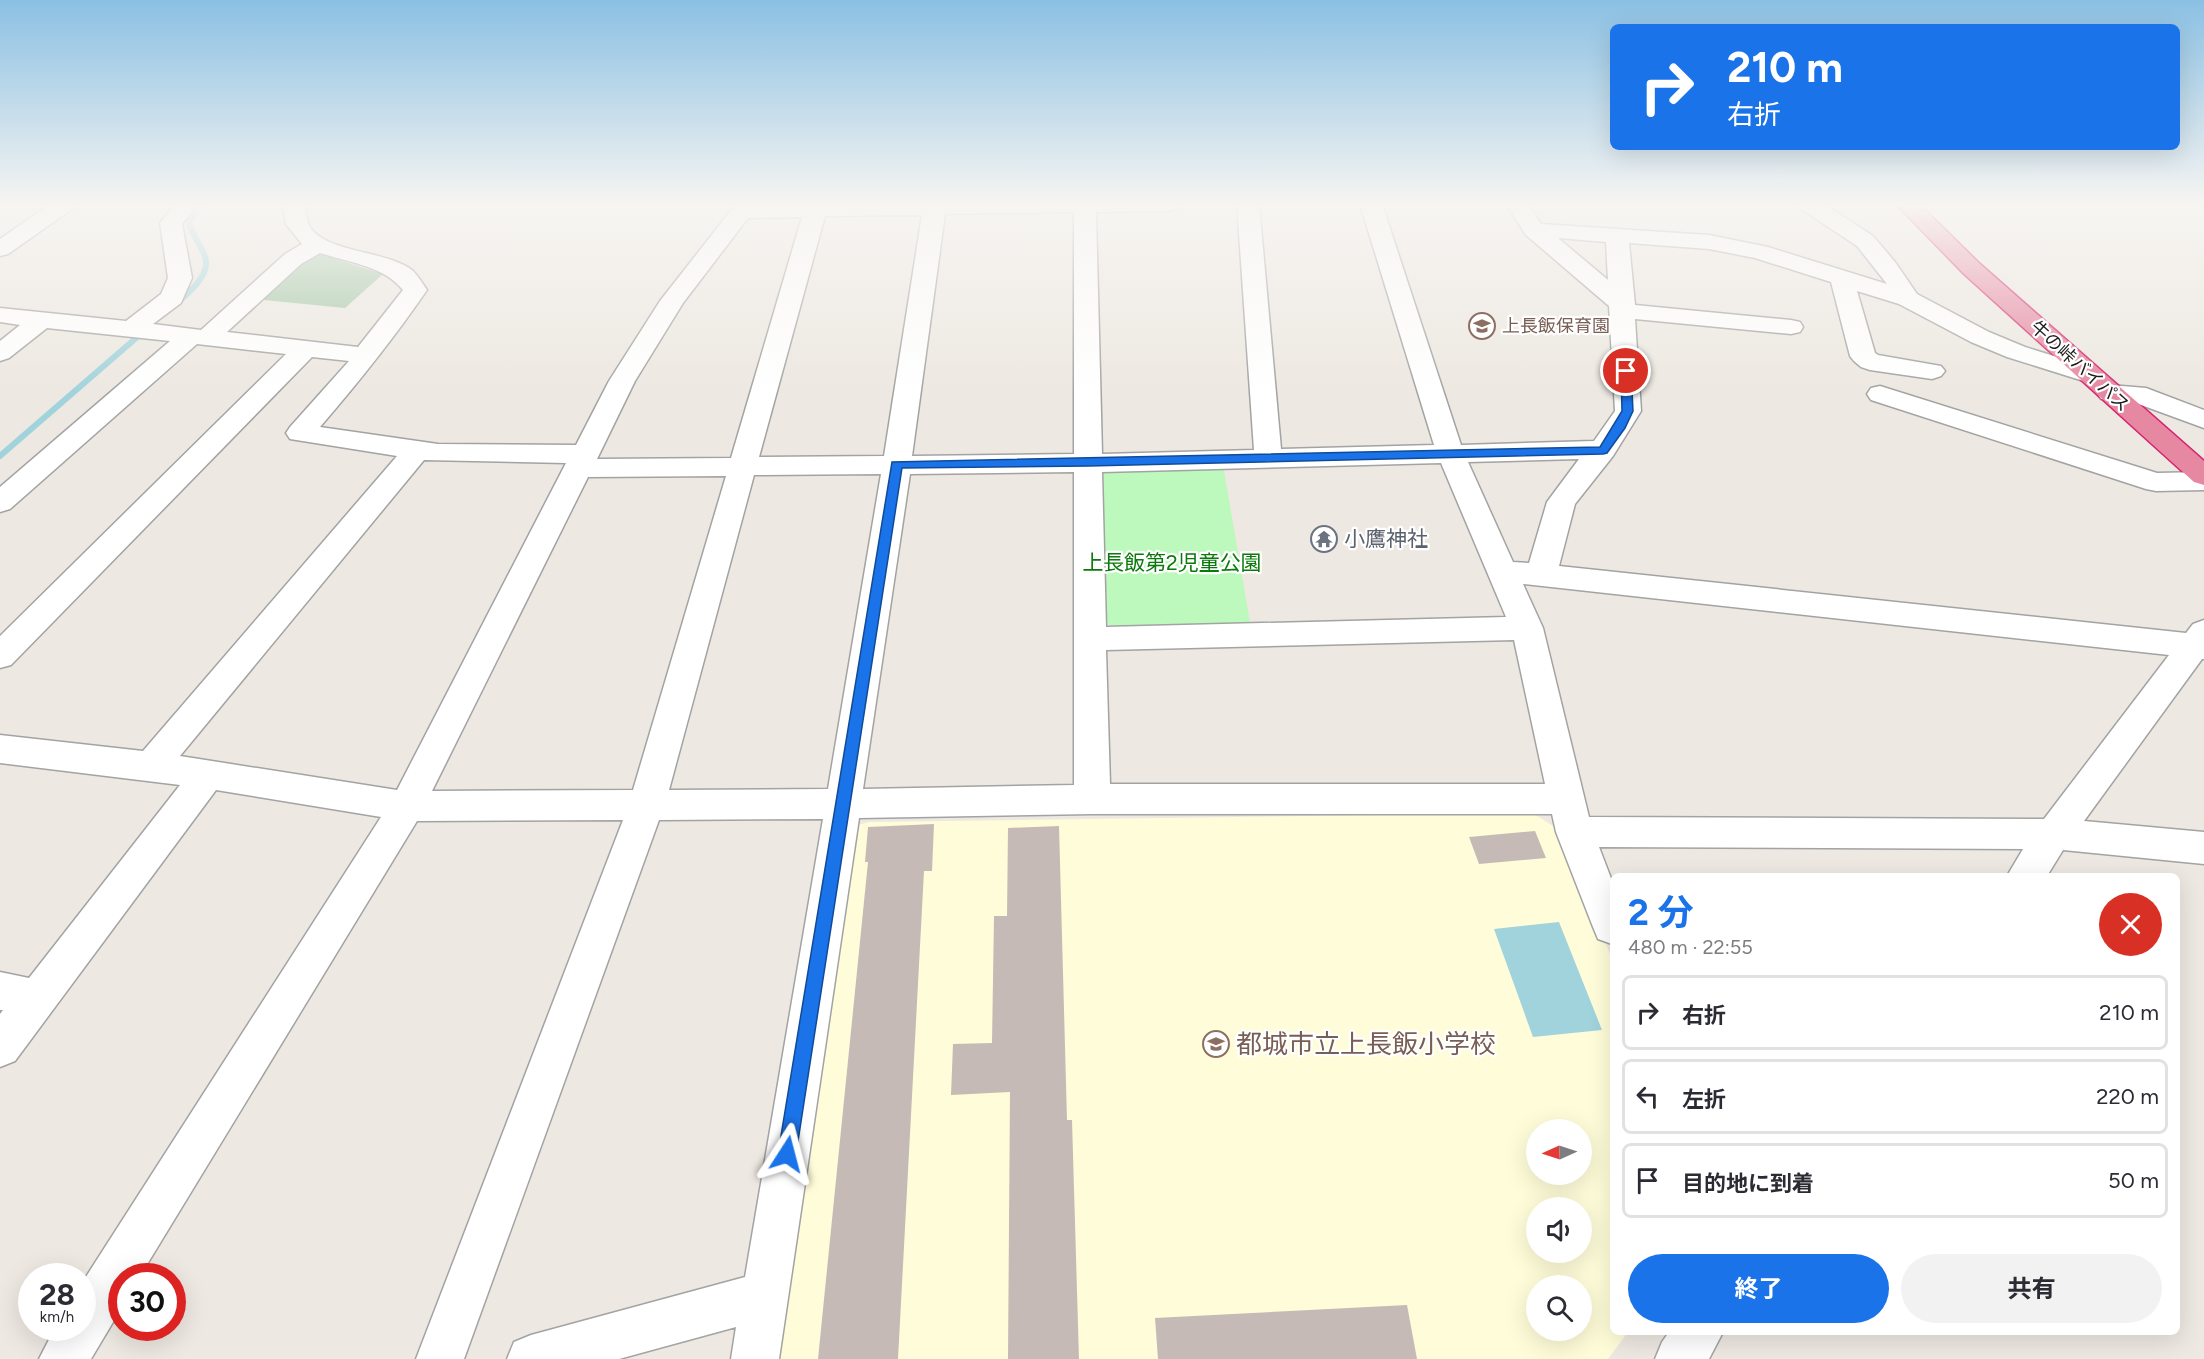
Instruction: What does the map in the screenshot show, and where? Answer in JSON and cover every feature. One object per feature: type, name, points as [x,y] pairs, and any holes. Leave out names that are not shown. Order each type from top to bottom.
[{"type":"highway","name":"牛の峠バイパス","points":[[1970,267],[2203,475]]},
{"type":"street","points":[[132,328],[172,297],[180,278],[178,267]]},
{"type":"street","points":[[0,502],[283,267]]},
{"type":"street","points":[[391,267],[411,279],[415,290],[400,313],[364,355],[359,366],[300,433],[438,453],[744,468],[1088,463],[1603,450]]},
{"type":"street","points":[[96,1305],[407,806],[622,381],[672,301],[698,267]]},
{"type":"street","points":[[440,1359],[647,804],[799,267]]},
{"type":"street","points":[[754,1359],[897,465],[925,267]]},
{"type":"street","points":[[1086,267],[1092,799]]},
{"type":"street","points":[[1253,267],[1269,458]]},
{"type":"street","points":[[1391,267],[1451,455],[1527,628],[1570,815],[1610,922]]},
{"type":"street","points":[[1577,267],[1623,308],[1791,327]]},
{"type":"street","points":[[1542,575],[1560,504],[1603,450],[1628,411],[1620,267]]},
{"type":"street","points":[[1807,267],[1908,299],[1980,337],[2016,352],[2090,375]]},
{"type":"street","points":[[1887,267],[1908,299]]},
{"type":"street","points":[[1842,278],[1863,356],[1870,362],[1932,370]]},
{"type":"street","points":[[0,315],[364,355]]},
{"type":"street","points":[[0,353],[43,319]]},
{"type":"street","points":[[0,656],[306,348]]},
{"type":"street","points":[[2110,393],[2137,394],[2204,420]]},
{"type":"street","points":[[1880,394],[2156,482],[2203,475]]},
{"type":"street","points":[[151,766],[417,450]]},
{"type":"street","points":[[1502,571],[2201,641]]},
{"type":"street","points":[[1089,639],[1527,628]]},
{"type":"street","points":[[2028,873],[2054,834],[2201,641]]},
{"type":"street","points":[[0,749],[151,766],[407,806],[843,804],[1092,799],[2054,834],[2204,848]]},
{"type":"street","points":[[0,1047],[19,995],[208,775]]},
{"type":"street","points":[[531,1359],[765,1295]]},
{"type":"street","points":[[1679,1359],[1697,1335]]},
{"type":"street","points":[[63,1359],[74,1341]]},
{"type":"shaded area","name":"都城市立上長飯小学校","points":[[1533,813],[1559,830],[1610,954],[1610,1335],[1626,1335],[1608,1359],[770,1359],[854,826],[869,822]]},
{"type":"green space","points":[[294,267],[362,267],[383,274],[345,308],[254,299]]},
{"type":"green space","name":"上長飯第2児童公園","points":[[1223,465],[1251,628],[1120,631],[1107,623],[1103,472],[1110,467]]},
{"type":"water","points":[[1559,922],[1602,1030],[1533,1037],[1494,929]]},
{"type":"building","points":[[934,824],[932,871],[924,871],[898,1359],[818,1359],[868,862],[865,862],[868,827]]},
{"type":"building","points":[[1059,826],[1067,1120],[1072,1120],[1079,1359],[1008,1359],[1010,1092],[951,1095],[953,1044],[992,1043],[994,916],[1007,916],[1008,828]]},
{"type":"building","points":[[1535,831],[1546,858],[1479,864],[1469,837]]},
{"type":"building","points":[[1407,1305],[1417,1359],[1158,1359],[1155,1318]]},
{"type":"waterway","points":[[177,303],[196,285],[206,267]]},
{"type":"waterway","points":[[0,456],[143,332]]},
{"type":"place","name":"上長飯保育園","points":[[1482,326]]},
{"type":"place","name":"小鷹神社","points":[[1324,539]]},
{"type":"place","name":"都城市立上長飯小学校","points":[[1216,1044]]},
{"type":"route","points":[[787,1154],[897,465],[1088,463],[1603,450],[1628,411],[1626,371]]}]
